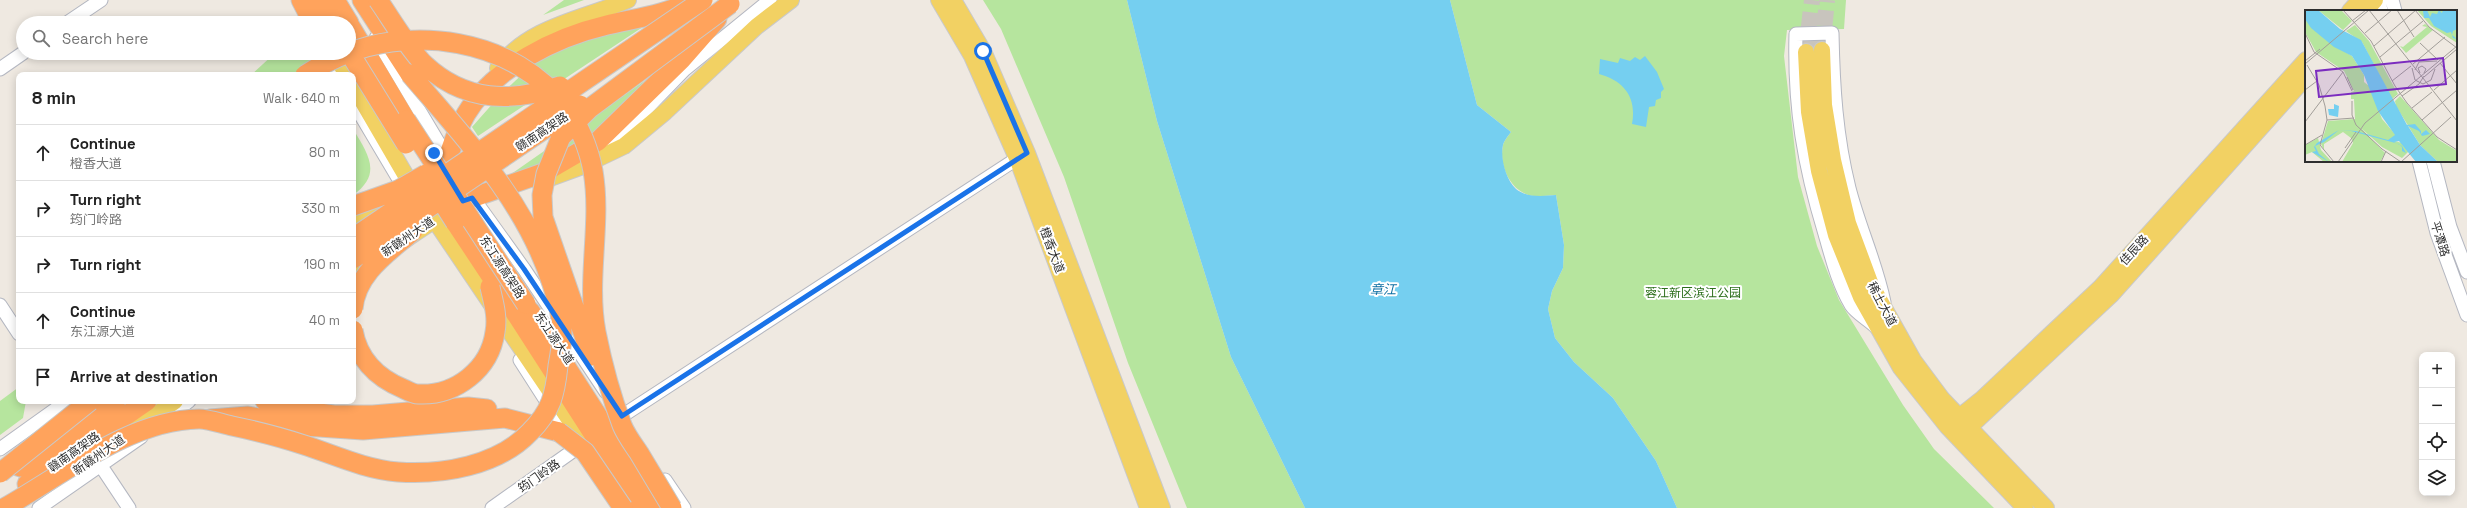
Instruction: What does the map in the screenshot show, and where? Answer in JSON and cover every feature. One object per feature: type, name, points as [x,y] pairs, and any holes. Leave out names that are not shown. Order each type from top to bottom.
[{"type":"highway","points":[[302,0],[310,16]]},
{"type":"highway","points":[[318,0],[328,16]]},
{"type":"highway","name":"东江源高架路","points":[[335,0],[345,16]]},
{"type":"highway","points":[[200,419],[278,437],[360,465],[396,472],[436,472],[472,465],[503,451],[525,438],[547,412],[555,389],[562,332],[559,307],[544,261],[526,223],[510,198],[455,127],[410,74],[362,0]]},
{"type":"highway","points":[[378,0],[425,64],[469,92],[505,98],[545,91],[564,85],[702,0]]},
{"type":"highway","points":[[475,101],[526,57],[548,46],[577,33],[644,18],[695,0]]},
{"type":"highway","name":"赣南高架路","points":[[356,236],[568,93],[702,0]]},
{"type":"highway","points":[[468,199],[543,173],[598,141],[681,60],[733,2]]},
{"type":"highway","points":[[672,508],[622,421],[596,368],[550,242],[543,210],[542,195],[546,174],[561,137],[590,108],[733,2]]},
{"type":"highway","name":"赣南高架路","points":[[356,258],[733,2]]},
{"type":"highway","name":"东江源高架路","points":[[356,35],[406,120],[657,508]]},
{"type":"highway","points":[[356,51],[390,42],[440,40],[480,49],[526,68],[565,104],[579,128],[592,169],[596,197],[593,293],[596,331],[622,421]]},
{"type":"highway","points":[[326,60],[328,72]]},
{"type":"highway","points":[[311,72],[333,60]]},
{"type":"highway","name":"东江源高架路","points":[[354,60],[455,222],[518,317],[640,508]]},
{"type":"highway","points":[[356,205],[398,190],[502,127],[568,93]]},
{"type":"highway","points":[[356,291],[365,275],[418,226],[499,173],[587,101]]},
{"type":"highway","points":[[356,344],[364,359],[378,376],[417,394],[436,392],[462,384],[478,370],[492,349],[496,331],[496,314],[490,287],[455,222]]},
{"type":"highway","points":[[0,473],[86,404]]},
{"type":"highway","name":"赣南高架路","points":[[0,480],[112,404]]},
{"type":"highway","name":"赣南高架路","points":[[0,504],[143,404]]},
{"type":"highway","points":[[271,404],[280,408],[334,415],[372,415],[468,407],[497,410],[521,415],[560,432],[584,452],[623,508]]},
{"type":"highway","points":[[4,508],[104,448],[160,424],[200,419],[248,416],[304,426],[363,430],[505,418],[560,432]]},
{"type":"main road","points":[[302,0],[312,16]]},
{"type":"main road","name":"东江源大道","points":[[343,0],[352,16]]},
{"type":"main road","points":[[356,222],[446,163],[465,115],[500,65],[520,47],[544,32],[572,19],[628,0]]},
{"type":"main road","points":[[508,191],[563,173],[624,146],[665,112],[757,26],[791,0]]},
{"type":"main road","name":"橙香大道","points":[[939,0],[972,56],[1022,155],[1162,508]]},
{"type":"main road","name":"橙香大道","points":[[953,0],[983,51],[1022,155],[1148,508]]},
{"type":"main road","points":[[2351,10],[2360,0]]},
{"type":"main road","points":[[2366,10],[2375,0]]},
{"type":"main road","name":"东江源大道","points":[[356,23],[382,70],[446,163],[515,281],[672,508]]},
{"type":"main road","name":"稀土大道","points":[[1822,50],[1824,105],[1833,160],[1848,223],[1871,285],[1913,360],[1942,398],[1959,427],[2024,508]]},
{"type":"main road","name":"稀土大道","points":[[1806,52],[1808,112],[1819,171],[1836,235],[1862,297],[1901,368],[1959,427],[2046,508]]},
{"type":"main road","points":[[338,60],[345,72]]},
{"type":"main road","name":"佳辰路","points":[[1959,427],[2101,287],[2305,61]]},
{"type":"main road","name":"佳辰路","points":[[1959,427],[2110,295],[2305,78]]},
{"type":"main road","points":[[356,91],[407,188],[581,445],[627,508]]},
{"type":"main road","name":"新赣州大道","points":[[356,272],[468,199]]},
{"type":"main road","points":[[0,467],[90,404]]},
{"type":"main road","name":"新赣州大道","points":[[22,508],[171,404]]},
{"type":"street","points":[[77,16],[101,0]]},
{"type":"street","points":[[293,0],[303,16]]},
{"type":"street","points":[[355,0],[446,163]]},
{"type":"street","points":[[520,47],[572,24],[595,18],[649,10],[672,0]]},
{"type":"street","points":[[684,508],[622,421],[524,269],[468,199],[508,191],[565,169],[620,136],[684,70],[770,0]]},
{"type":"street","points":[[2379,0],[2381,10]]},
{"type":"street","points":[[2392,0],[2395,10]]},
{"type":"street","points":[[1880,330],[1852,307],[1836,274],[1809,180],[1799,130],[1795,66],[1796,34],[1832,33],[1833,100],[1839,139],[1849,188],[1881,287],[1888,315]]},
{"type":"street","points":[[0,69],[16,58]]},
{"type":"street","points":[[329,60],[335,72]]},
{"type":"street","points":[[356,107],[407,188],[356,211]]},
{"type":"street","points":[[622,421],[1022,155]]},
{"type":"street","name":"平潭路","points":[[2419,162],[2437,233],[2467,315]]},
{"type":"street","name":"平潭路","points":[[2433,162],[2450,227],[2467,272]]},
{"type":"street","points":[[356,278],[431,222]]},
{"type":"street","points":[[0,305],[16,329]]},
{"type":"street","points":[[0,449],[60,404]]},
{"type":"street","points":[[39,508],[101,466],[185,404]]},
{"type":"street","points":[[581,445],[616,508]]},
{"type":"street","name":"筠门岭路","points":[[492,508],[581,445]]},
{"type":"street","points":[[101,466],[129,508]]},
{"type":"green space","points":[[564,0],[584,0],[543,15]]},
{"type":"green space","points":[[983,0],[1127,0],[1157,121],[1231,357],[1305,508],[1187,508],[1128,363],[1064,177],[1001,29]]},
{"type":"green space","name":"蓉江新区滨江公园","points":[[1450,0],[1846,0],[1844,29],[1787,30],[1784,56],[1798,177],[1817,246],[1839,300],[1903,405],[1934,449],[1994,508],[1677,508],[1656,461],[1613,398],[1574,362],[1555,338],[1548,309],[1552,291],[1563,268],[1564,245],[1556,195],[1537,196],[1526,194],[1513,185],[1508,178],[1502,153],[1506,138],[1511,132],[1477,105]]},
{"type":"green space","points":[[655,19],[478,136],[472,127],[496,100],[530,67],[553,52],[566,45],[610,30]]},
{"type":"green space","points":[[267,60],[311,60],[318,72],[254,72]]},
{"type":"green space","points":[[663,68],[573,151],[504,179]]},
{"type":"green space","points":[[356,134],[368,155],[370,164],[368,179],[356,192]]},
{"type":"green space","points":[[16,389],[16,404],[25,404],[23,418],[0,435],[0,401]]},
{"type":"water","name":"章江","points":[[1127,0],[1450,0],[1477,105],[1511,132],[1504,142],[1502,150],[1503,162],[1509,180],[1516,189],[1525,194],[1535,196],[1556,195],[1564,245],[1563,268],[1552,291],[1548,309],[1555,338],[1574,362],[1613,398],[1656,461],[1677,508],[1305,508],[1231,357],[1157,121]]},
{"type":"water","points":[[1645,56],[1657,72],[1664,89],[1661,92],[1661,98],[1656,100],[1655,106],[1649,107],[1646,127],[1632,124],[1633,114],[1630,98],[1622,86],[1608,77],[1599,74],[1600,59],[1618,63],[1620,58],[1630,61],[1635,57],[1640,60]]},
{"type":"tunnel","points":[[1806,52],[1812,0]]},
{"type":"tunnel","points":[[1822,50],[1827,0]]},
{"type":"route","points":[[434,153],[463,201],[472,198],[524,269],[622,416],[1017,158],[1027,153],[983,51]]}]
